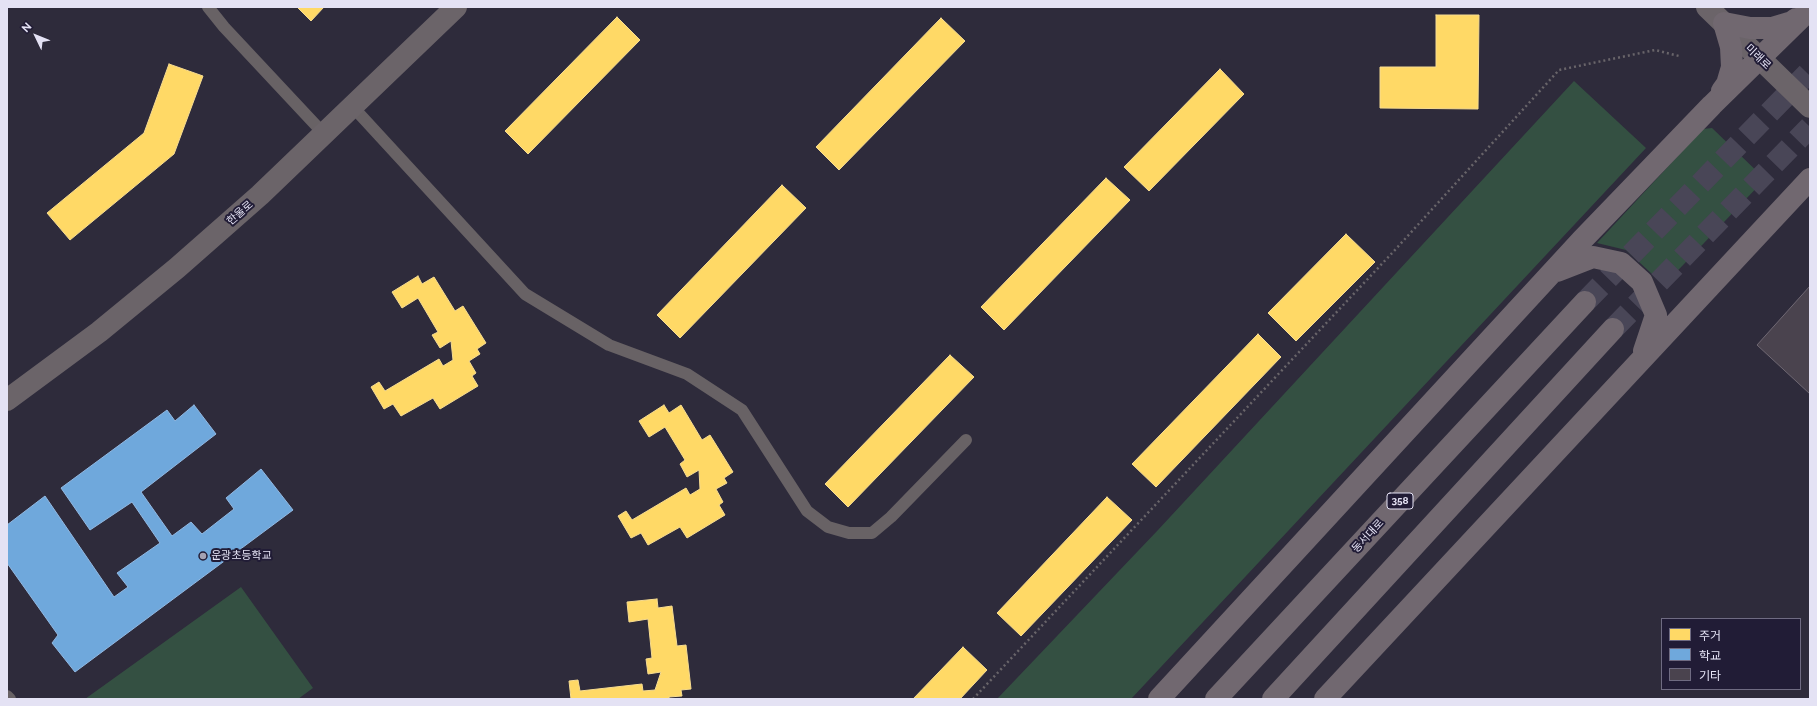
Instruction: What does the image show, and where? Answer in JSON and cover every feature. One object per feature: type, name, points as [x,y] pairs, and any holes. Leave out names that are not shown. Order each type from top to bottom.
[{"type":"highway","points":[[1712,105],[1727,84],[1732,67],[1731,47],[1724,23],[1750,28],[1772,28],[1792,22],[1810,9]]},
{"type":"highway","points":[[1158,699],[1552,272],[1712,105],[1810,9]]},
{"type":"highway","points":[[1325,699],[1641,358],[1810,179]]},
{"type":"highway","points":[[1552,272],[1593,257],[1621,263],[1642,282],[1656,315],[1641,358]]},
{"type":"highway","name":"동서대로","points":[[1216,699],[1585,302]]},
{"type":"highway","points":[[1273,699],[1613,329]]},
{"type":"street","name":"한울로","points":[[7,400],[99,332],[177,268],[325,135],[456,7]]},
{"type":"street","name":"미래로","points":[[1707,7],[1810,107]]},
{"type":"lane","points":[[208,7],[224,27],[325,135]]},
{"type":"lane","points":[[353,107],[525,294],[609,345],[687,374],[742,410],[807,511],[828,527],[849,533],[872,533],[891,517],[966,440]]},
{"type":"lane","points":[[7,696],[10,699]]},
{"type":"path","points":[[974,699],[1394,251],[1559,70],[1655,50],[1679,56]]},
{"type":"green space","points":[[1574,81],[1646,148],[1131,699],[997,699],[1158,530]]},
{"type":"green space","points":[[1712,128],[1765,179],[1664,285],[1626,250],[1597,243],[1703,129]]},
{"type":"green space","points":[[241,587],[313,688],[298,699],[85,699]]},
{"type":"building: 주거","points":[[297,7],[324,7],[311,21]]},
{"type":"building: 주거","points":[[1436,15],[1479,15],[1478,109],[1380,108],[1380,67],[1436,67]]},
{"type":"building: 주거","points":[[617,17],[640,40],[528,154],[505,131]]},
{"type":"building: 주거","points":[[941,18],[965,41],[839,170],[816,147]]},
{"type":"building: 주거","points":[[169,64],[203,76],[174,154],[70,240],[47,213],[144,133]]},
{"type":"building: 주거","points":[[1220,69],[1244,94],[1149,191],[1124,167]]},
{"type":"building: 주거","points":[[1106,178],[1130,200],[1004,330],[981,307]]},
{"type":"building: 주거","points":[[782,185],[806,208],[680,338],[657,315]]},
{"type":"building: 주거","points":[[1346,234],[1375,262],[1296,341],[1268,313]]},
{"type":"building: 주거","points":[[418,276],[422,284],[434,277],[455,311],[463,306],[486,343],[477,349],[480,354],[469,361],[476,373],[472,376],[478,386],[440,409],[433,398],[401,416],[393,404],[384,409],[371,387],[379,382],[385,391],[439,359],[443,366],[453,360],[451,341],[440,348],[432,335],[438,332],[418,298],[402,308],[392,292]]},
{"type":"building: 주거","points":[[1258,334],[1281,357],[1156,487],[1132,464]]},
{"type":"building: 주거","points":[[950,355],[974,377],[848,507],[825,484]]},
{"type":"building: 주거","points":[[664,405],[669,413],[681,405],[702,440],[710,435],[733,472],[724,478],[727,483],[716,489],[723,502],[719,505],[725,515],[687,538],[680,527],[648,545],[641,533],[631,538],[618,516],[626,511],[632,520],[686,488],[690,495],[700,489],[699,470],[687,477],[680,464],[685,460],[665,427],[649,437],[639,421]]},
{"type":"building: 주거","points":[[1107,497],[1132,520],[1021,636],[997,613]]},
{"type":"building: 주거","points":[[657,599],[658,608],[672,606],[677,646],[686,645],[691,689],[681,690],[682,696],[669,697],[669,699],[571,699],[569,681],[578,680],[580,691],[642,684],[643,691],[655,690],[661,672],[648,674],[646,659],[652,658],[648,619],[629,622],[627,602]]},
{"type":"building: 주거","points":[[963,647],[987,670],[960,699],[913,699]]},
{"type":"building: 학교","points":[[194,405],[216,434],[141,492],[172,536],[191,522],[202,534],[234,509],[226,498],[261,469],[293,510],[75,672],[52,643],[58,635],[7,563],[7,525],[45,496],[114,597],[128,587],[117,573],[160,543],[132,502],[90,530],[61,488],[167,410],[175,421]]},
{"type":"building: 기타","points":[[1810,286],[1810,394],[1757,345]]},
{"type":"tunnel","points":[[1585,302],[1810,71]]},
{"type":"tunnel","points":[[1613,329],[1810,127]]},
{"type":"place","name":"운광초등학교","points":[[203,556]]}]
